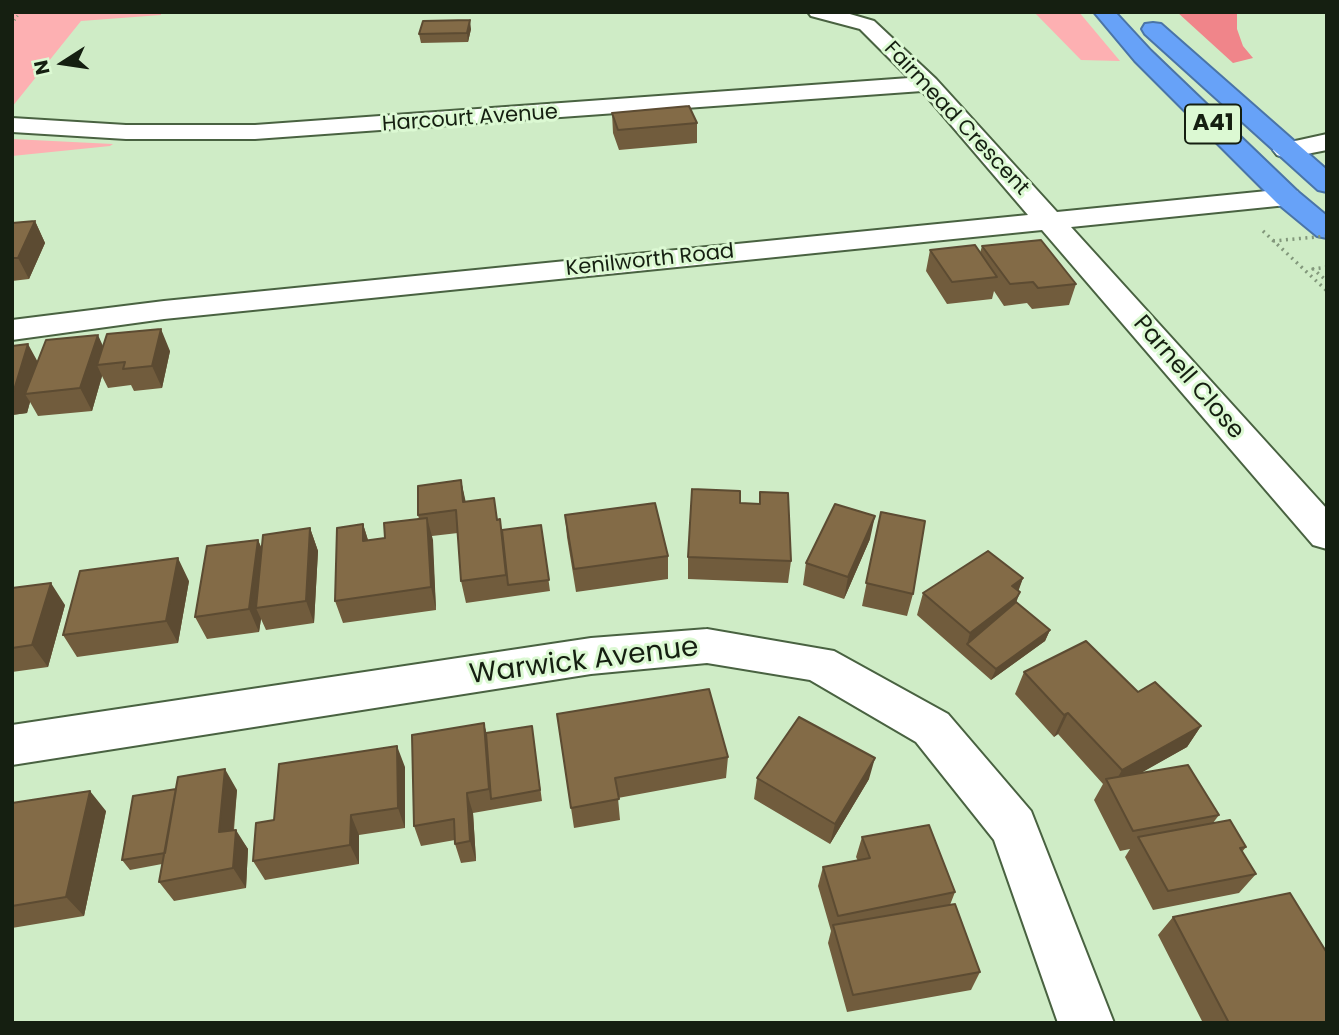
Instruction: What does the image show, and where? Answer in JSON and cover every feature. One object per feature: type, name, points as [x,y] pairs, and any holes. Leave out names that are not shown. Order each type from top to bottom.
[{"type":"highway","name":"A41","points":[[1104,12],[1143,56],[1287,197],[1327,230]]},
{"type":"highway","name":"A41","points":[[1136,12],[1286,150],[1327,184]]},
{"type":"street","name":"Fairmead Crescent","points":[[818,12],[867,24],[928,84],[1049,220]]},
{"type":"street","name":"Harcourt Avenue","points":[[12,125],[126,132],[255,132],[928,84]]},
{"type":"street","points":[[1286,150],[1327,142]]},
{"type":"street","name":"Kenilworth Road","points":[[12,330],[164,310],[1287,197]]},
{"type":"street","name":"Parnell Close","points":[[1049,220],[1327,535]]},
{"type":"street","name":"Warwick Avenue","points":[[12,745],[591,656],[708,646],[819,664],[932,728],[1014,827],[1086,1023]]},
{"type":"path","points":[[12,24],[20,12]]},
{"type":"path","points":[[1327,236],[1273,241],[1327,291]]},
{"type":"path","points":[[1327,267],[1313,269],[1327,281]]},
{"type":"shaded area","points":[[12,12],[161,12],[161,15],[81,21],[12,107]]},
{"type":"shaded area","points":[[1034,12],[1079,12],[1120,61],[1081,60]]},
{"type":"shaded area","points":[[1177,12],[1237,12],[1237,29],[1243,46],[1253,58],[1233,63]]},
{"type":"shaded area","points":[[12,139],[113,144],[12,156]]},
{"type":"building","points":[[470,20],[467,33],[419,34],[423,21]]},
{"type":"building","points":[[689,106],[697,123],[618,130],[612,113]]},
{"type":"building","points":[[35,221],[18,258],[12,258],[12,223]]},
{"type":"building","points":[[1041,240],[1076,284],[1038,288],[1033,282],[1010,284],[982,246]]},
{"type":"building","points":[[975,245],[997,277],[952,282],[930,250]]},
{"type":"building","points":[[161,329],[152,366],[123,369],[125,362],[97,365],[107,334]]},
{"type":"building","points":[[98,335],[80,388],[25,394],[46,340]]},
{"type":"building","points":[[28,344],[14,390],[12,391],[12,346]]},
{"type":"building","points":[[461,480],[463,502],[494,498],[497,520],[500,519],[506,575],[461,581],[456,510],[418,515],[418,486]]},
{"type":"building","points":[[692,489],[740,491],[740,503],[760,504],[760,492],[788,493],[791,561],[688,557]]},
{"type":"building","points":[[655,503],[668,556],[574,569],[565,515]]},
{"type":"building","points":[[835,504],[875,516],[848,577],[806,563]]},
{"type":"building","points":[[881,512],[925,521],[913,594],[866,583]]},
{"type":"building","points":[[427,518],[431,587],[335,601],[337,528],[363,524],[363,541],[385,538],[384,523]]},
{"type":"building","points":[[541,525],[549,580],[508,585],[502,530]]},
{"type":"building","points":[[310,528],[306,601],[256,608],[263,535]]},
{"type":"building","points":[[258,540],[249,609],[195,617],[207,546]]},
{"type":"building","points":[[988,551],[1023,578],[1012,586],[1020,592],[970,633],[923,593]]},
{"type":"building","points":[[178,558],[166,621],[63,635],[80,571]]},
{"type":"building","points":[[51,583],[32,645],[12,648],[12,588]]},
{"type":"building","points":[[1016,602],[1050,630],[996,669],[967,644]]},
{"type":"building","points":[[1086,641],[1138,692],[1155,682],[1201,726],[1122,770],[1068,713],[1064,715],[1024,672]]},
{"type":"building","points":[[709,689],[728,757],[615,778],[619,799],[571,808],[557,714]]},
{"type":"building","points":[[799,717],[875,758],[835,824],[757,778]]},
{"type":"building","points":[[484,723],[489,789],[467,793],[470,841],[455,844],[454,819],[414,826],[412,735]]},
{"type":"building","points":[[532,726],[540,790],[491,799],[486,733]]},
{"type":"building","points":[[397,746],[398,808],[351,815],[350,845],[253,861],[256,823],[274,820],[279,764]]},
{"type":"building","points":[[1188,765],[1219,815],[1133,831],[1106,779]]},
{"type":"building","points":[[225,769],[219,832],[236,830],[233,868],[159,882],[178,777]]},
{"type":"building","points":[[176,789],[165,853],[122,860],[133,796]]},
{"type":"building","points":[[90,791],[66,897],[12,906],[12,803]]},
{"type":"building","points":[[1230,820],[1246,847],[1240,848],[1256,874],[1168,891],[1138,837]]},
{"type":"building","points":[[929,825],[955,892],[838,916],[823,867],[870,858],[862,837]]},
{"type":"building","points":[[1290,893],[1327,953],[1327,1023],[1229,1023],[1173,917]]},
{"type":"building","points":[[955,904],[980,972],[853,995],[833,925]]}]
